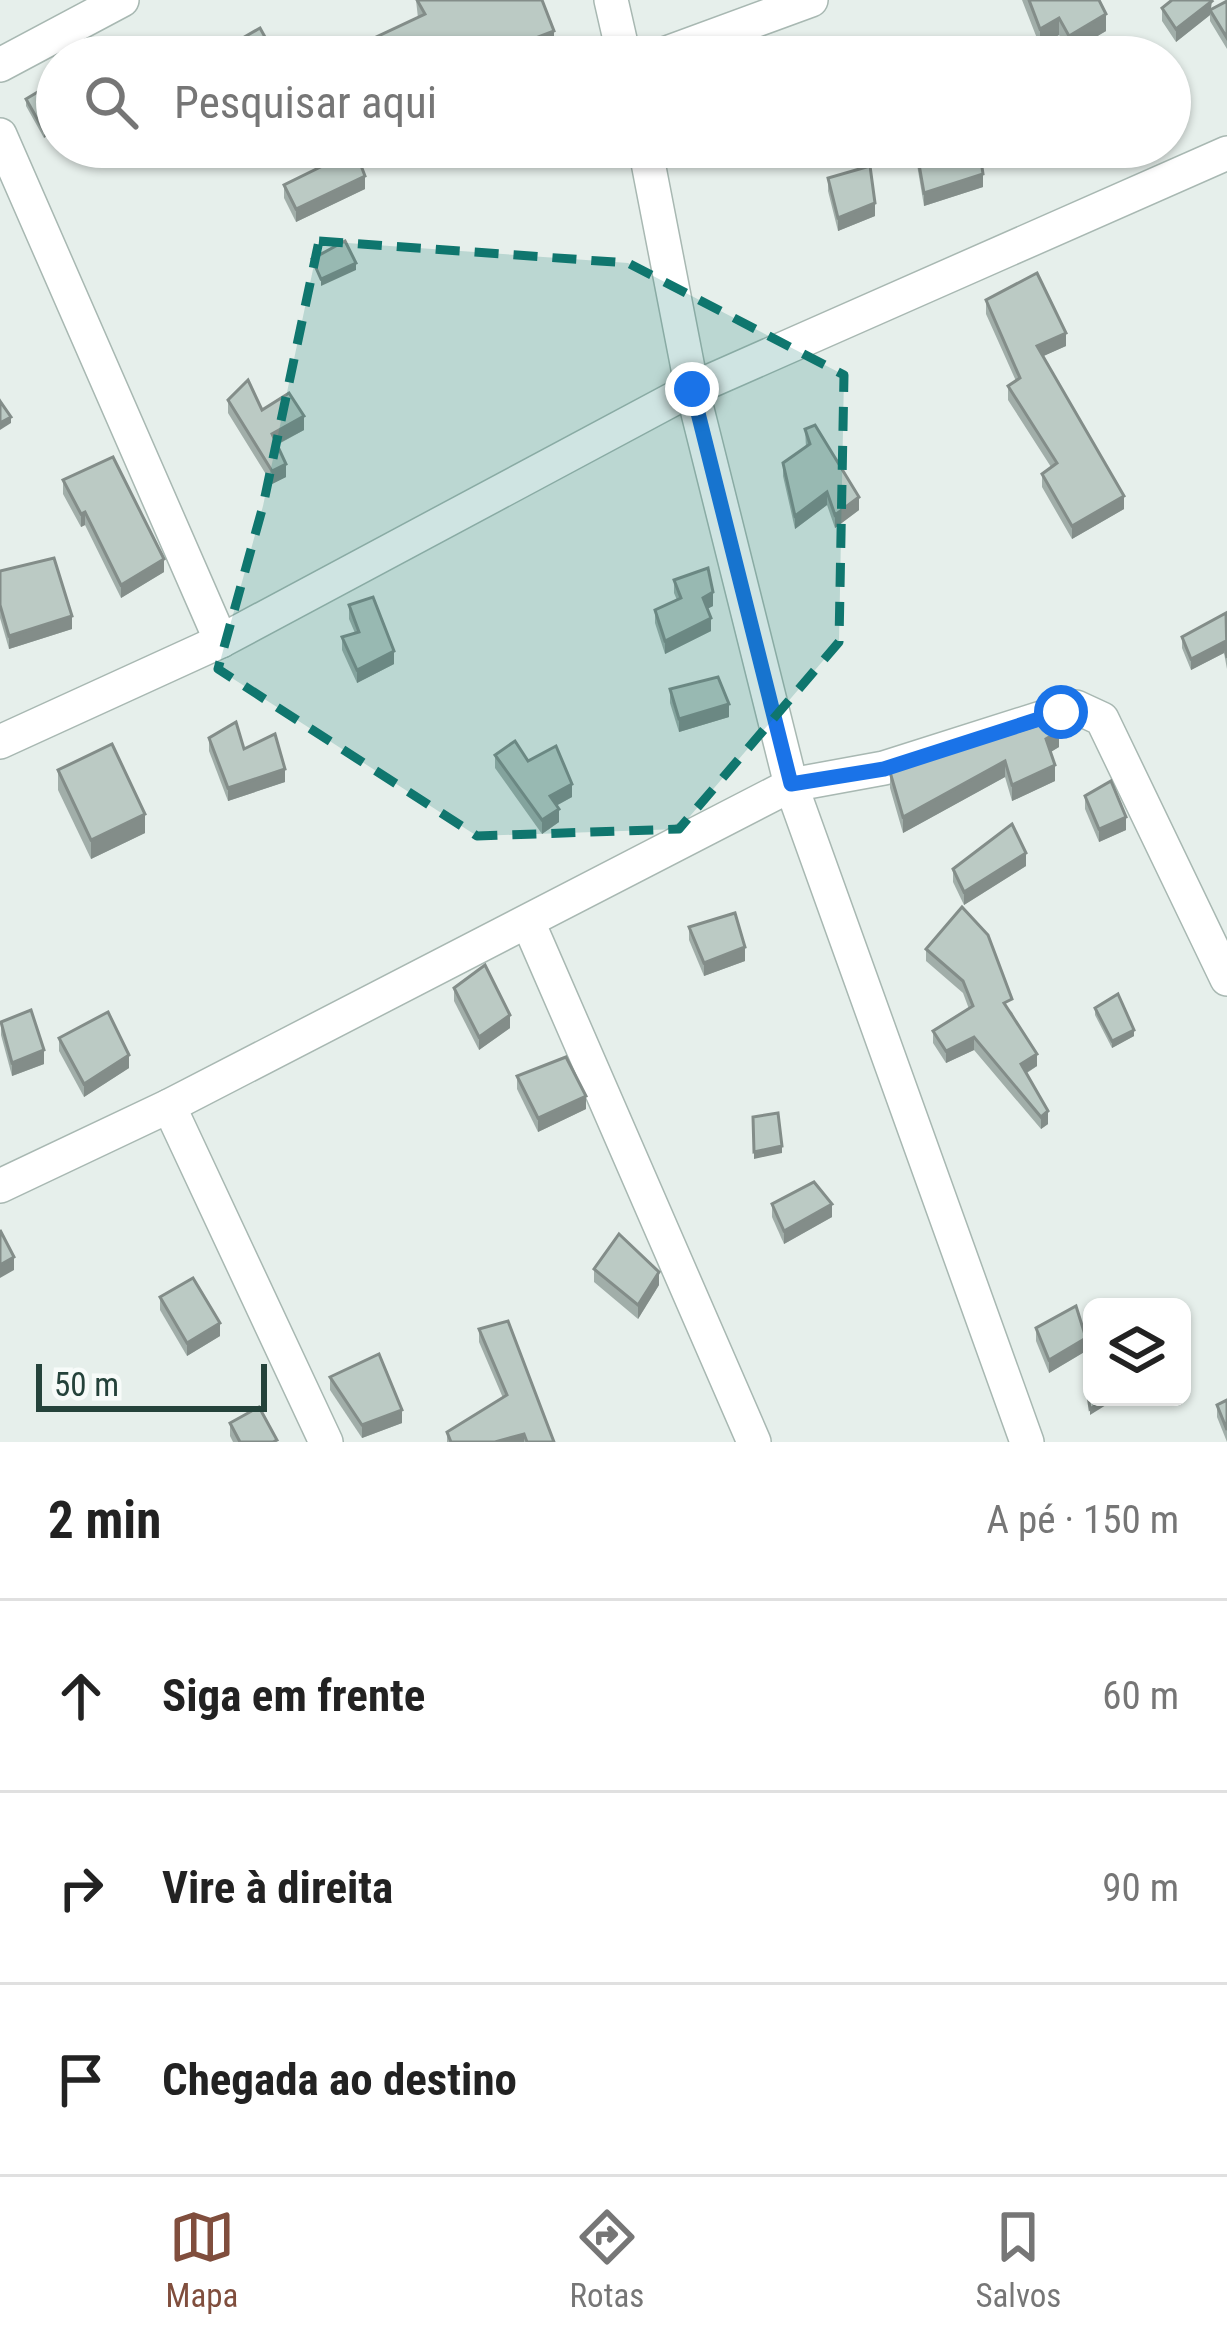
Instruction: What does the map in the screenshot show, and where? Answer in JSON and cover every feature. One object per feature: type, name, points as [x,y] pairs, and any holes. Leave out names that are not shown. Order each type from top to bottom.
[{"type":"street","points":[[54,36],[122,0]]},
{"type":"street","points":[[611,0],[619,36]]},
{"type":"street","points":[[713,36],[811,0]]},
{"type":"street","points":[[0,65],[36,46]]},
{"type":"street","points":[[0,135],[221,641]]},
{"type":"street","points":[[0,742],[221,641],[692,389],[1227,153]]},
{"type":"street","points":[[649,168],[692,389],[791,784],[1027,1442]]},
{"type":"street","points":[[0,1186],[169,1106],[791,784],[884,769],[1076,706],[1102,719],[1227,980]]},
{"type":"street","points":[[528,922],[754,1442]]},
{"type":"street","points":[[169,1106],[326,1442]]},
{"type":"highlighted area","points":[[319,241],[628,263],[844,375],[839,642],[679,829],[477,836],[218,669],[263,506]]},
{"type":"building","points":[[417,0],[542,0],[554,31],[541,36],[378,36],[425,14]]},
{"type":"building","points":[[1029,0],[1099,0],[1106,14],[1069,36],[1059,18],[1040,29]]},
{"type":"building","points":[[1172,0],[1212,1],[1176,29],[1162,8]]},
{"type":"building","points":[[1227,1],[1227,38],[1210,10]]},
{"type":"building","points":[[36,93],[36,117],[26,99]]},
{"type":"building","points":[[318,168],[362,168],[365,176],[296,209],[284,185]]},
{"type":"building","points":[[870,168],[875,203],[838,218],[828,178]]},
{"type":"building","points":[[920,168],[982,168],[983,174],[924,193]]},
{"type":"building","points":[[345,241],[356,263],[321,279],[312,259]]},
{"type":"building","points":[[1037,273],[1066,333],[1037,346],[1124,496],[1072,526],[1042,474],[1057,463],[1008,386],[1020,378],[986,300]]},
{"type":"building","points":[[248,380],[262,410],[289,393],[304,416],[272,434],[286,464],[272,471],[228,400]]},
{"type":"building","points":[[0,401],[11,417],[0,423]]},
{"type":"building","points":[[815,425],[859,497],[835,515],[827,492],[795,516],[783,463],[810,444],[805,429]]},
{"type":"building","points":[[113,457],[164,559],[121,585],[85,512],[81,514],[63,480]]},
{"type":"building","points":[[54,558],[72,616],[9,636],[0,605],[0,571]]},
{"type":"building","points":[[708,568],[713,592],[703,598],[711,618],[665,641],[655,610],[681,598],[674,580]]},
{"type":"building","points":[[373,597],[394,651],[357,670],[342,637],[359,632],[349,605]]},
{"type":"building","points":[[1226,613],[1227,658],[1224,642],[1191,659],[1182,637]]},
{"type":"building","points":[[718,677],[729,704],[679,719],[670,689]]},
{"type":"building","points":[[1067,716],[1068,720],[1056,724],[1059,731],[1046,739],[1055,765],[1012,785],[1005,761],[903,817],[890,772]]},
{"type":"building","points":[[236,722],[244,749],[275,734],[285,769],[228,788],[209,738]]},
{"type":"building","points":[[515,741],[528,761],[556,746],[572,784],[550,796],[559,809],[542,820],[495,755]]},
{"type":"building","points":[[112,744],[145,814],[91,840],[58,770]]},
{"type":"building","points":[[1111,781],[1126,817],[1099,829],[1085,796]]},
{"type":"building","points":[[1012,824],[1026,853],[964,892],[953,869]]},
{"type":"building","points":[[962,907],[988,935],[1012,999],[1004,1003],[1037,1054],[1021,1064],[1048,1111],[1041,1117],[974,1037],[946,1051],[933,1031],[973,1006],[963,981],[926,949]]},
{"type":"building","points":[[735,913],[745,947],[704,963],[689,927]]},
{"type":"building","points":[[485,965],[510,1015],[479,1037],[454,988]]},
{"type":"building","points":[[1118,994],[1134,1030],[1112,1041],[1095,1008]]},
{"type":"building","points":[[31,1010],[44,1050],[12,1063],[1,1022]]},
{"type":"building","points":[[108,1012],[129,1055],[84,1084],[59,1038]]},
{"type":"building","points":[[566,1057],[586,1096],[538,1118],[517,1076]]},
{"type":"building","points":[[778,1113],[782,1146],[754,1152],[753,1117]]},
{"type":"building","points":[[814,1182],[832,1204],[784,1231],[772,1204]]},
{"type":"building","points":[[0,1230],[14,1257],[0,1265]]},
{"type":"building","points":[[619,1234],[659,1272],[638,1305],[594,1269]]},
{"type":"building","points":[[193,1278],[220,1323],[187,1343],[160,1297]]},
{"type":"building","points":[[1076,1306],[1083,1340],[1049,1360],[1036,1328]]},
{"type":"building","points":[[508,1321],[554,1442],[527,1442],[524,1434],[495,1442],[451,1442],[447,1432],[507,1395],[479,1329]]},
{"type":"building","points":[[379,1354],[402,1410],[362,1425],[330,1377]]},
{"type":"building","points":[[1227,1400],[1227,1430],[1217,1405]]},
{"type":"building","points":[[259,1407],[277,1440],[240,1442],[230,1423]]},
{"type":"route","points":[[692,389],[791,784],[884,769],[1061,712]]}]
